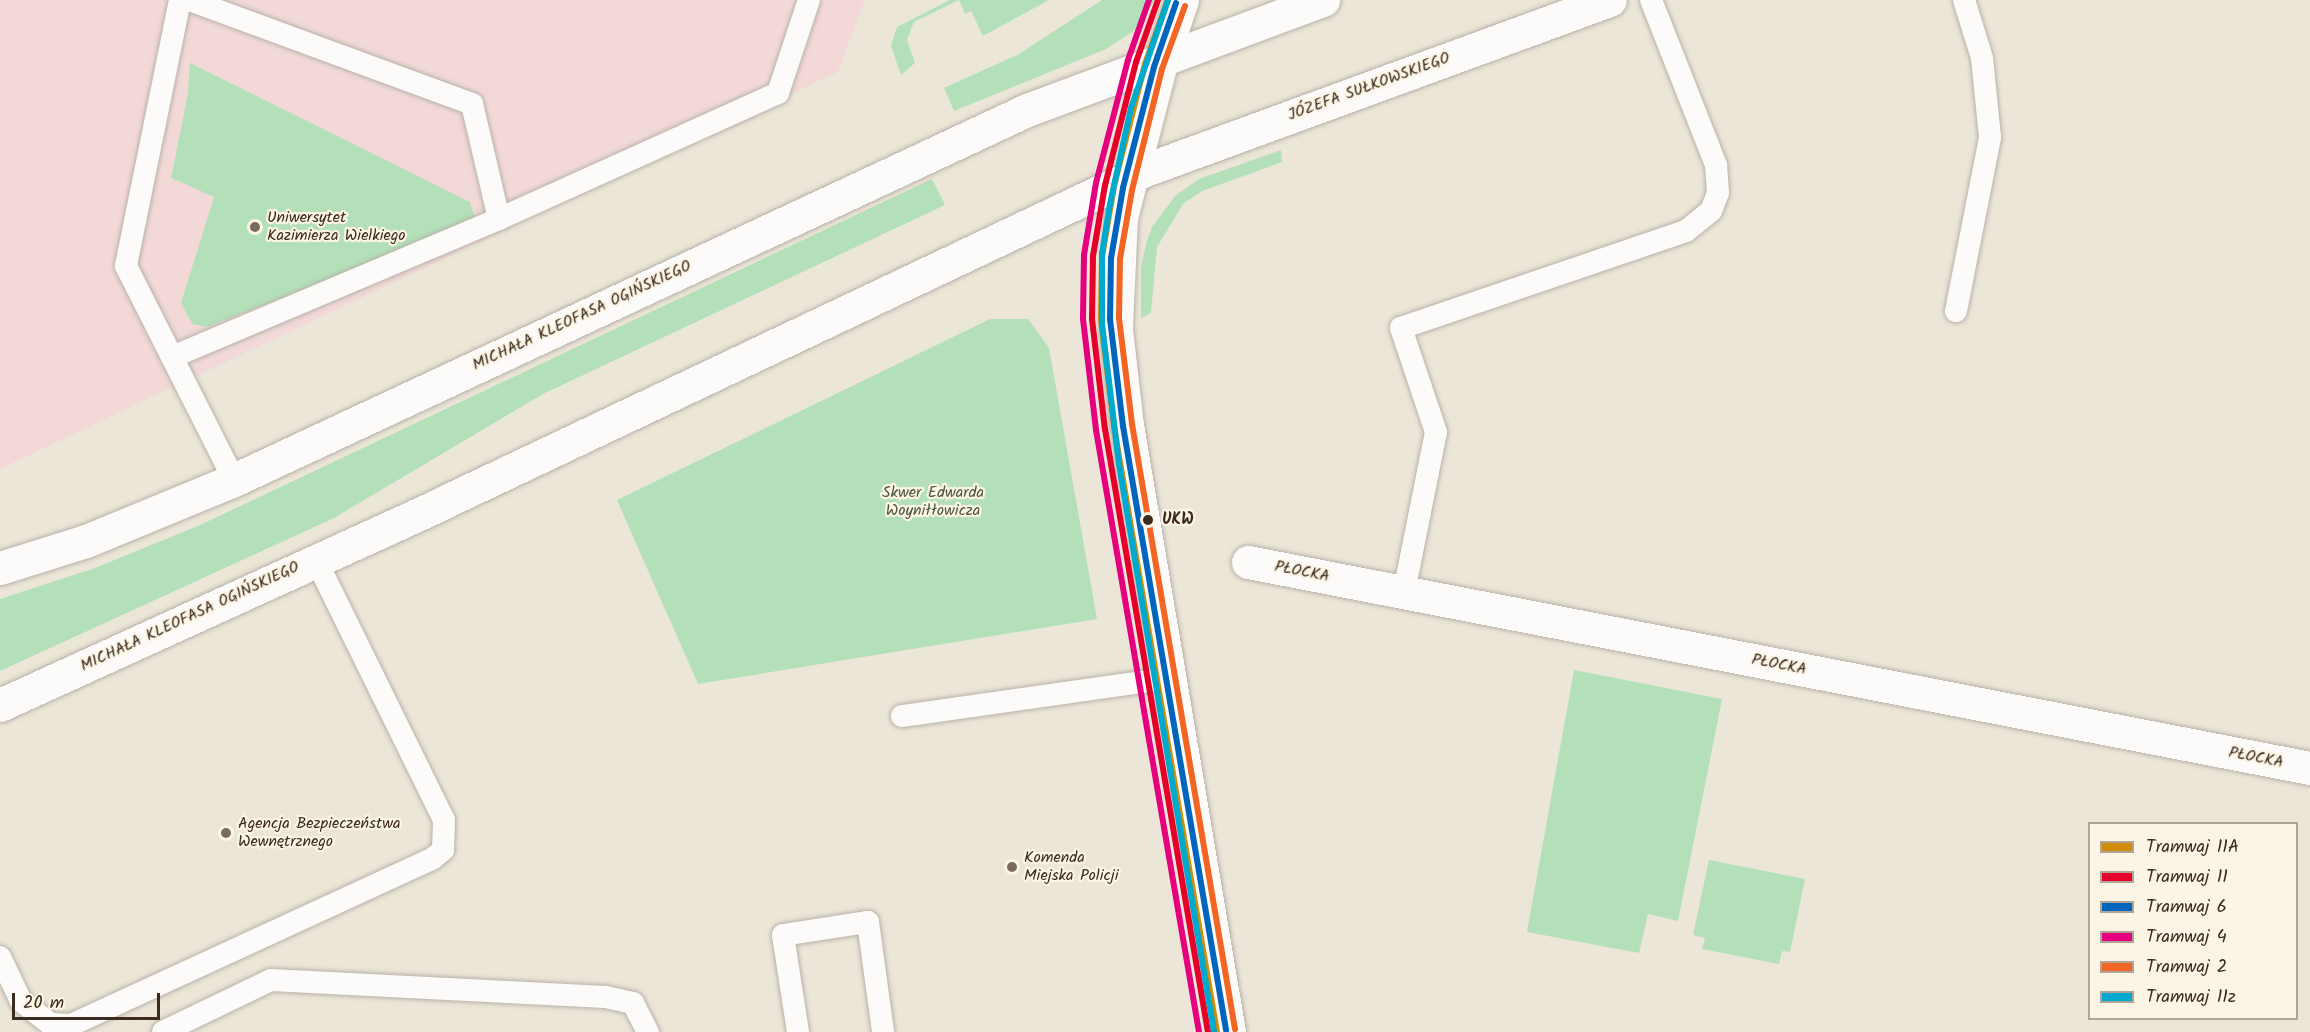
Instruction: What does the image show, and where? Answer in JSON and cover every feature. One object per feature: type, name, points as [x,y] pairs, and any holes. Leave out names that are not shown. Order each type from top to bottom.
[{"type":"main road","points":[[1182,0],[1162,58],[1130,178],[1118,252],[1116,329],[1126,425],[1229,1032]]},
{"type":"main road","points":[[1162,58],[1323,0]]},
{"type":"main road","name":"JÓZEFA SUŁKOWSKIEGO","points":[[1130,178],[1226,138],[1610,0]]},
{"type":"main road","name":"MICHAŁA KLEOFASA OGIŃSKIEGO","points":[[0,568],[86,541],[234,480],[944,145],[1162,58]]},
{"type":"main road","name":"MICHAŁA KLEOFASA OGIŃSKIEGO","points":[[0,705],[316,560],[1130,178]]},
{"type":"main road","name":"PŁOCKA","points":[[1248,562],[2310,768]]},
{"type":"lane","points":[[180,0],[126,266],[234,480]]},
{"type":"lane","points":[[190,0],[472,104],[499,219]]},
{"type":"lane","points":[[172,357],[499,219],[778,93],[809,0]]},
{"type":"lane","points":[[1404,592],[1436,432],[1401,328],[1686,231],[1711,211],[1718,193],[1716,165],[1650,0]]},
{"type":"lane","points":[[1956,311],[1990,137],[1982,58],[1964,0]]},
{"type":"lane","points":[[0,957],[21,1001],[50,1024],[71,1025],[432,859],[443,850],[444,820],[316,560]]},
{"type":"lane","points":[[902,716],[1170,678]]},
{"type":"lane","points":[[798,1032],[783,936],[868,922],[883,1032]]},
{"type":"lane","points":[[163,1032],[271,980],[606,997],[633,1002],[648,1032]]},
{"type":"shaded area","name":"Uniwersytet Kazimierza Wielkiego","points":[[0,0],[865,0],[838,72],[0,469]]},
{"type":"green space","points":[[950,0],[959,0],[914,22],[907,40],[915,63],[901,75],[891,46],[897,27]]},
{"type":"green space","points":[[959,0],[1049,0],[983,36],[971,11],[965,14]]},
{"type":"green space","points":[[1102,0],[1155,0],[1138,28],[1106,49],[954,111],[944,88],[1019,54]]},
{"type":"green space","points":[[190,63],[470,202],[475,218],[470,224],[207,327],[192,324],[181,303],[214,197],[171,178],[188,93]]},
{"type":"green space","points":[[1281,150],[1282,162],[1202,191],[1183,204],[1157,247],[1151,313],[1141,318],[1141,268],[1146,244],[1152,227],[1175,196],[1199,179]]},
{"type":"green space","points":[[932,179],[945,205],[543,394],[334,518],[0,671],[0,599],[95,568],[200,525]]},
{"type":"green space","name":"Skwer Edwarda Woyniłłowicza","points":[[990,319],[1028,319],[1049,348],[1097,619],[698,684],[617,500]]},
{"type":"green space","points":[[1574,670],[1722,699],[1678,921],[1648,914],[1639,953],[1527,932]]},
{"type":"green space","points":[[1709,860],[1805,879],[1790,952],[1782,951],[1779,964],[1702,949],[1705,938],[1693,935]]},
{"type":"tram line","name":"4","points":[[1149,0],[1128,60],[1096,183],[1084,255],[1083,319],[1096,430],[1199,1032]]},
{"type":"tram line","name":"11","points":[[1158,0],[1136,62],[1105,185],[1093,256],[1092,319],[1105,429],[1208,1032]]},
{"type":"tram line","name":"11A","points":[[1168,0],[1145,64],[1114,186],[1102,257],[1101,319],[1114,427],[1217,1032]]},
{"type":"tram line","name":"11z","points":[[1168,0],[1131,108],[1110,204],[1102,254],[1102,324],[1119,464],[1214,1032]]},
{"type":"tram line","name":"6","points":[[1176,3],[1154,67],[1123,188],[1111,258],[1110,319],[1123,426],[1226,1030]]},
{"type":"tram line","name":"2","points":[[1185,6],[1162,69],[1132,190],[1120,259],[1119,318],[1132,424],[1235,1029]]},
{"type":"place","name":"Uniwersytet Kazimierza Wielkiego","points":[[255,227]]},
{"type":"place","name":"UKW","points":[[1148,520]]},
{"type":"place","name":"Agencja Bezpieczeństwa Wewnętrznego","points":[[226,833]]},
{"type":"place","name":"Komenda Miejska Policji","points":[[1012,867]]}]
